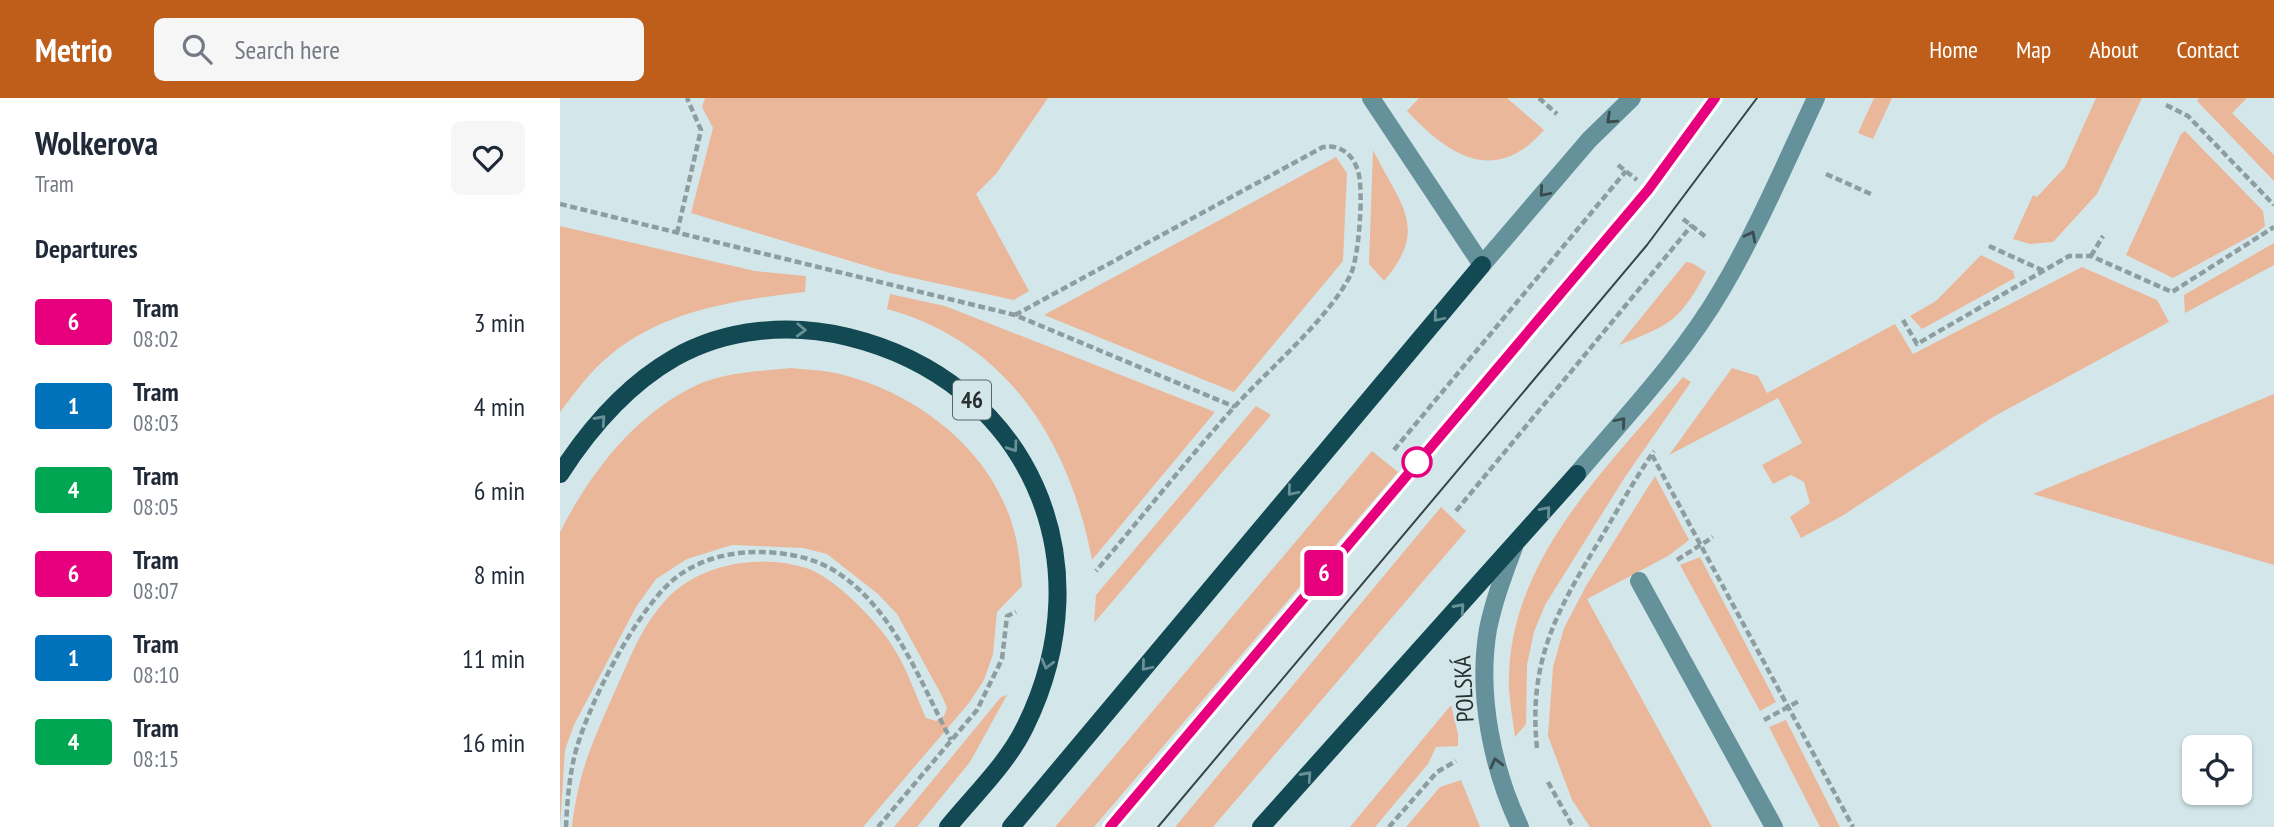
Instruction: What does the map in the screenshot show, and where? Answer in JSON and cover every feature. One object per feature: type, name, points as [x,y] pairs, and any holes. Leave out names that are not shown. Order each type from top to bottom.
[{"type":"main road","points":[[1011,827],[1482,265]]},
{"type":"main road","name":"46","points":[[560,474],[602,418],[638,383],[676,357],[742,333],[765,330],[819,331],[864,341],[908,356],[949,380],[969,397],[1005,435],[1041,497],[1055,551],[1059,612],[1046,669],[1024,728],[995,770],[948,827]]},
{"type":"main road","points":[[1261,827],[1577,474]]},
{"type":"street","points":[[1371,98],[1482,265],[1588,140],[1632,98]]},
{"type":"street","points":[[1577,474],[1693,331],[1721,291],[1756,225],[1816,98]]},
{"type":"street","name":"POLSKÁ","points":[[1514,547],[1495,599],[1488,632],[1487,696],[1493,754],[1520,827]]},
{"type":"street","points":[[1639,581],[1774,827]]},
{"type":"path","points":[[677,233],[701,130],[687,98]]},
{"type":"path","points":[[1539,98],[1557,114]]},
{"type":"path","points":[[2166,105],[2188,116],[2274,205]]},
{"type":"path","points":[[1015,315],[1323,147],[1339,148],[1356,163],[1360,177],[1356,261],[1350,276],[1323,312],[1235,407],[1094,573]]},
{"type":"path","points":[[1615,162],[1637,180]]},
{"type":"path","points":[[1394,450],[1626,171]]},
{"type":"path","points":[[1820,171],[1873,195]]},
{"type":"path","points":[[560,204],[1015,315],[1235,407]]},
{"type":"path","points":[[1683,219],[1710,240]]},
{"type":"path","points":[[1456,511],[1692,225]]},
{"type":"path","points":[[1903,320],[1917,344],[2069,256],[2091,256],[2172,292],[2274,227]]},
{"type":"path","points":[[2091,256],[2103,236]]},
{"type":"path","points":[[1989,246],[2044,271]]},
{"type":"path","points":[[1528,750],[1537,750],[1534,722],[1538,674],[1553,623],[1659,443]]},
{"type":"path","points":[[1652,454],[1853,827]]},
{"type":"path","points":[[1677,560],[1713,537]]},
{"type":"path","points":[[566,827],[574,756],[625,640],[660,592],[679,575],[723,556],[746,552],[780,554],[817,562],[843,577],[866,598],[909,655],[951,740]]},
{"type":"path","points":[[878,827],[977,710],[1002,659],[1007,616],[1024,609]]},
{"type":"path","points":[[1764,720],[1799,701]]},
{"type":"path","points":[[1389,827],[1437,772],[1457,761]]},
{"type":"path","points":[[1545,774],[1573,827]]},
{"type":"shaded area","points":[[705,98],[1048,98],[996,174],[976,194],[1029,291],[1014,300],[890,273],[691,213],[713,128],[702,107]]},
{"type":"shaded area","points":[[1419,98],[1507,98],[1544,130],[1526,147],[1508,157],[1490,160],[1473,158],[1456,152],[1439,141],[1407,111]]},
{"type":"shaded area","points":[[1874,98],[1892,98],[1873,139],[1858,133]]},
{"type":"shaded area","points":[[2096,98],[2142,98],[2097,194],[2053,242],[2030,244],[2013,239],[2033,195],[2037,197],[2065,167]]},
{"type":"shaded area","points":[[2199,98],[2247,98],[2232,113],[2274,155],[2274,181],[2197,101]]},
{"type":"shaded area","points":[[2185,131],[2263,211],[2265,226],[2173,278],[2126,255],[2181,134]]},
{"type":"shaded area","points":[[1373,150],[1400,201],[1408,230],[1398,262],[1384,281],[1369,264]]},
{"type":"shaded area","points":[[1336,157],[1347,173],[1343,261],[1234,392],[1044,315]]},
{"type":"shaded area","points":[[560,226],[755,271],[806,276],[805,292],[727,304],[677,318],[653,328],[630,340],[602,362],[560,412]]},
{"type":"shaded area","points":[[2274,243],[2274,265],[2185,313],[2184,295]]},
{"type":"shaded area","points":[[1981,255],[2013,271],[2015,278],[1922,329],[1910,316],[1936,301]]},
{"type":"shaded area","points":[[1686,262],[1706,272],[1689,301],[1662,326],[1619,345]]},
{"type":"shaded area","points":[[2082,267],[2157,300],[2169,322],[1993,417],[1842,516],[1801,538],[1790,517],[1810,503],[1804,482],[1791,475],[1773,484],[1762,465],[1802,443],[1778,398],[1669,455],[1732,368],[1758,376],[1767,393],[1895,324],[1913,354]]},
{"type":"shaded area","points":[[890,294],[945,306],[1215,412],[1092,560],[1082,517],[1068,476],[1027,403],[999,372],[967,346],[930,324],[887,309]]},
{"type":"shaded area","points":[[792,368],[840,374],[896,395],[946,428],[987,472],[1013,527],[1022,586],[997,612],[993,654],[984,680],[969,703],[863,827],[572,827],[578,790],[588,757],[641,635],[663,603],[677,590],[693,579],[729,565],[749,562],[788,564],[806,568],[830,581],[868,615],[888,639],[904,666],[926,718],[936,721],[944,716],[947,708],[942,696],[897,614],[878,594],[827,554],[803,548],[732,545],[687,559],[656,579],[636,607],[574,725],[565,750],[560,827],[560,532],[585,488],[616,447],[654,412],[675,397],[719,377]]},
{"type":"shaded area","points":[[1683,377],[1691,382],[1625,477],[1545,605],[1534,632],[1527,665],[1526,724],[1515,737],[1509,689],[1512,643],[1524,599],[1543,558],[1566,519],[1594,482]]},
{"type":"shaded area","points":[[2274,394],[2274,565],[2033,494]]},
{"type":"shaded area","points":[[1256,406],[1271,415],[1094,623],[1096,595]]},
{"type":"shaded area","points":[[1372,451],[1398,472],[1094,827],[1055,827]]},
{"type":"shaded area","points":[[1655,476],[1689,540],[1668,556],[1587,599],[1712,827],[1590,827],[1572,800],[1548,736],[1553,667],[1564,628],[1586,586]]},
{"type":"shaded area","points":[[1441,507],[1466,531],[1213,827],[1175,827]]},
{"type":"shaded area","points":[[1700,557],[1776,702],[1760,711],[1680,565]]},
{"type":"shaded area","points":[[1007,695],[970,762],[917,827],[894,827],[1001,697]]},
{"type":"shaded area","points":[[1451,705],[1458,746],[1436,747],[1428,764],[1375,827],[1350,827]]},
{"type":"shaded area","points":[[1786,720],[1840,827],[1820,827],[1769,727]]},
{"type":"shaded area","points":[[1461,780],[1480,827],[1406,827],[1440,787]]},
{"type":"tram line","points":[[1110,827],[1648,189],[1715,98]]},
{"type":"tram line","name":"6","points":[[1110,827],[1648,190],[1715,98]]},
{"type":"tram line","points":[[1158,827],[1647,245],[1757,98]]}]
